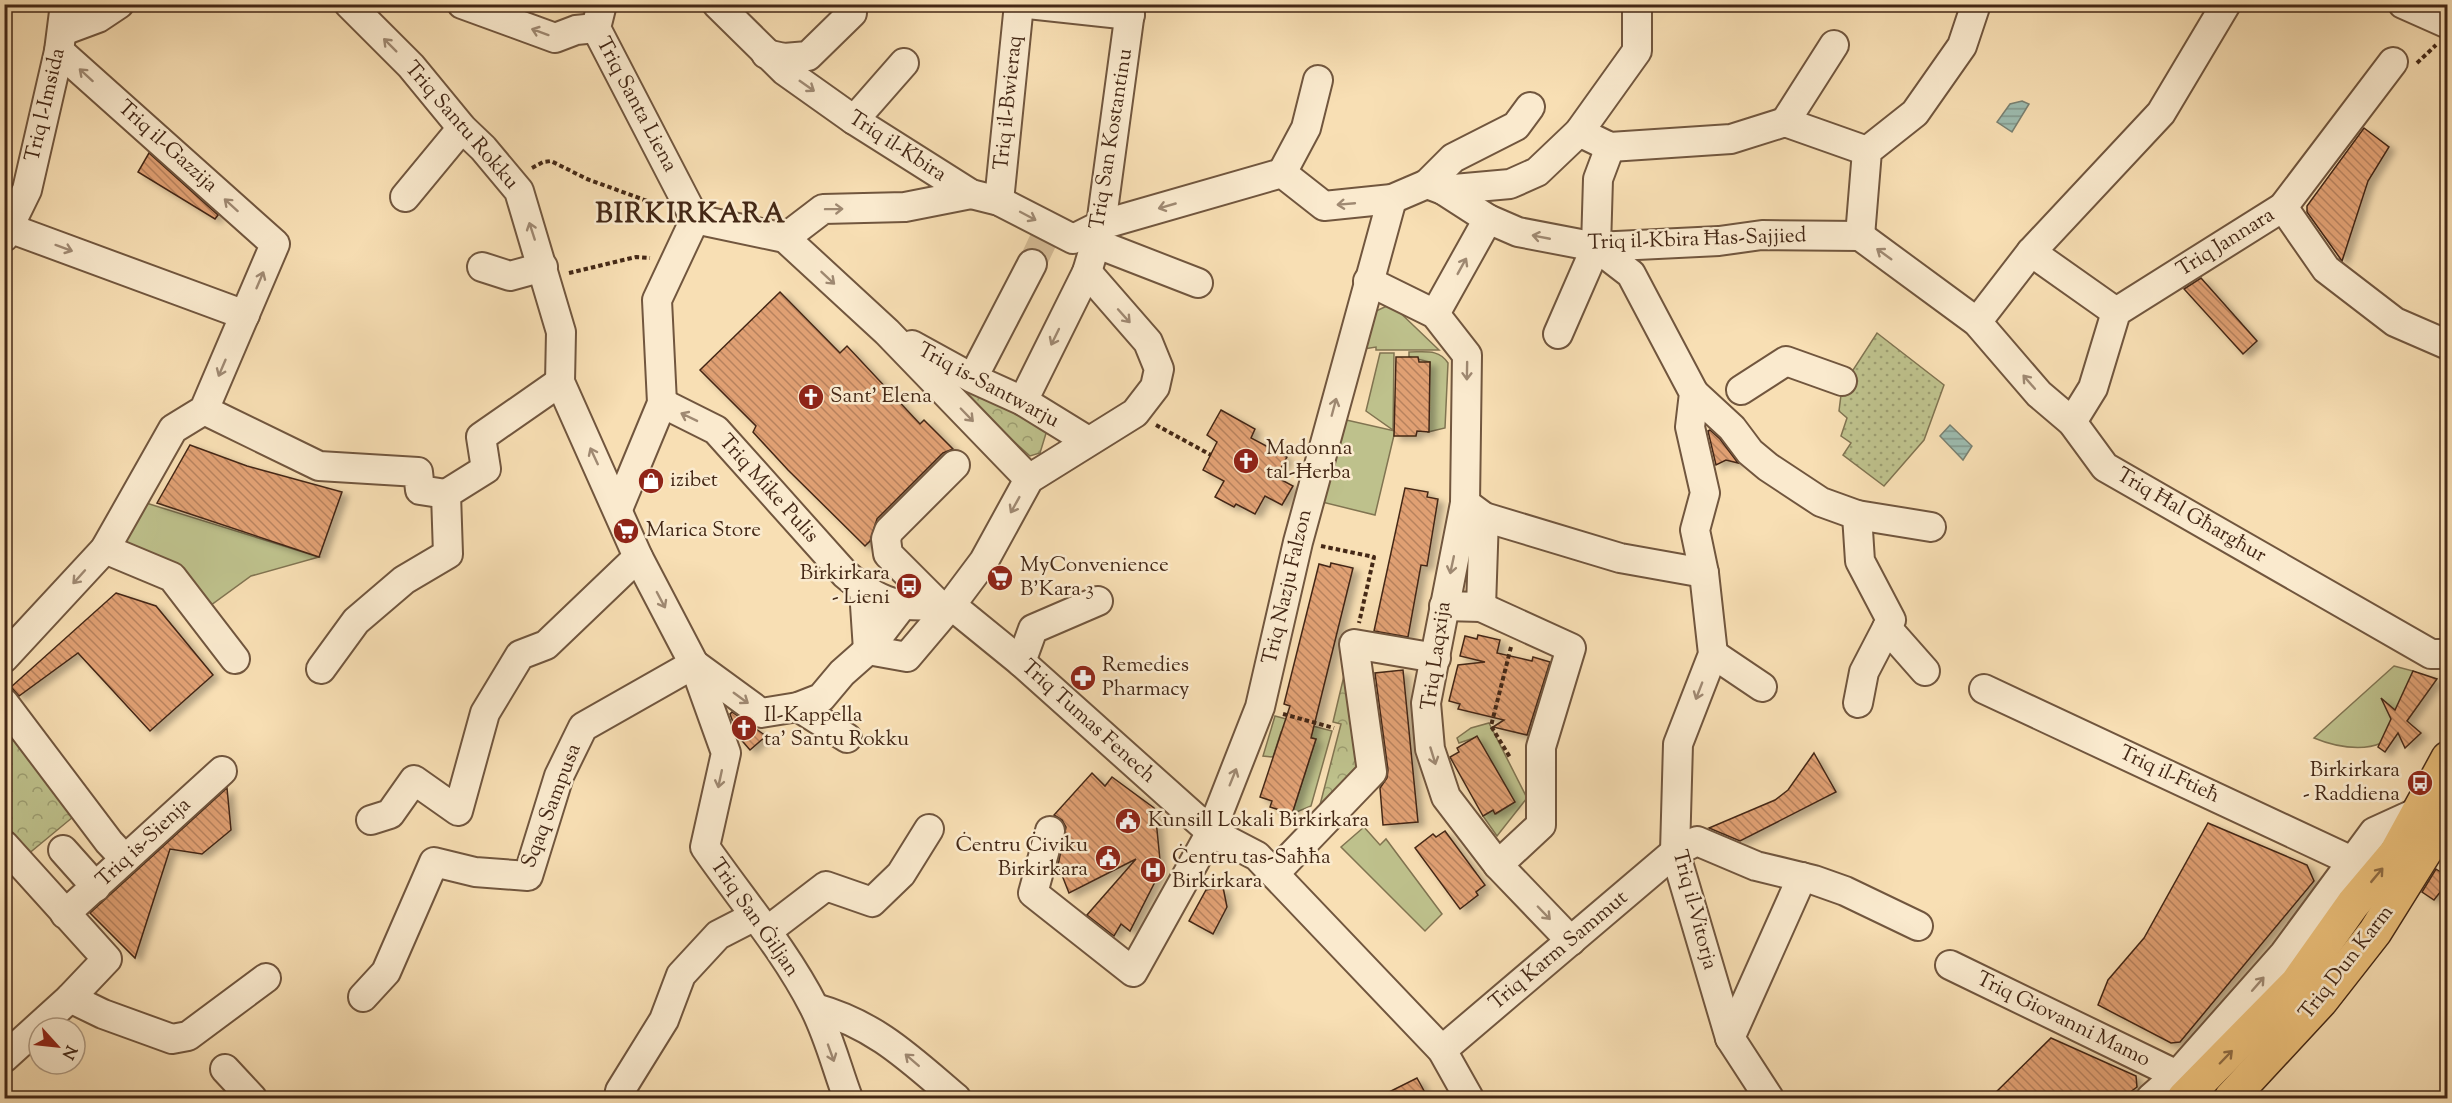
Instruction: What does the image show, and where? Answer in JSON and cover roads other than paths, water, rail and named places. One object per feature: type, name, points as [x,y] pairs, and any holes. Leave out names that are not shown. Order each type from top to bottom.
[{"type":"highway","name":"Triq Dun Karm","points":[[2231,1098],[2321,1001],[2375,933],[2434,813],[2448,758]]},
{"type":"highway","name":"Triq Dun Karm","points":[[2185,1088],[2297,983],[2342,898],[2396,853],[2434,813]]},
{"type":"street","points":[[62,29],[98,18],[118,4]]},
{"type":"street","name":"Triq Santu Rokku","points":[[350,4],[411,66],[462,128],[483,148],[519,191],[561,332],[560,382],[638,557],[694,664]]},
{"type":"street","points":[[462,4],[555,38],[576,30],[599,16]]},
{"type":"street","name":"Triq il-Kbira","points":[[717,4],[785,71],[854,120],[971,194],[999,201],[1073,239],[1098,234]]},
{"type":"street","name":"Triq il-Bwieraq","points":[[999,201],[1019,4]]},
{"type":"street","points":[[1028,4],[1130,10]]},
{"type":"street","points":[[1282,174],[1324,206],[1392,199],[1435,187],[1510,184],[1537,172],[1579,132],[1637,51],[1637,4]]},
{"type":"street","points":[[1860,236],[1867,151],[1915,113],[1962,46],[1976,4]]},
{"type":"street","points":[[1977,322],[2031,252],[2161,113],[2226,4]]},
{"type":"street","points":[[2403,4],[2448,24]]},
{"type":"street","name":"Triq San Kostantinu","points":[[1023,401],[1087,272],[1098,234],[1130,10]]},
{"type":"street","points":[[766,54],[784,58],[808,56],[852,13]]},
{"type":"street","name":"Triq Santa Liena","points":[[599,16],[695,219]]},
{"type":"street","name":"Triq l-Imsida","points":[[7,233],[14,197],[30,179],[62,29]]},
{"type":"street","name":"Triq il-Gazzija","points":[[62,29],[274,244],[245,315]]},
{"type":"street","points":[[1785,122],[1834,45]]},
{"type":"street","name":"Triq Jannara","points":[[2116,312],[2283,207],[2393,62]]},
{"type":"street","points":[[854,120],[904,63]]},
{"type":"street","points":[[1098,234],[1282,174],[1306,129],[1318,80]]},
{"type":"street","points":[[1435,187],[1453,158],[1516,126],[1530,107]]},
{"type":"street","points":[[1579,132],[1610,147],[1731,139],[1785,122],[1867,151]]},
{"type":"street","points":[[405,196],[462,128]]},
{"type":"street","points":[[1558,334],[1596,247],[1598,179],[1610,147]]},
{"type":"street","name":"Triq il-Kbira Ħas-Sajjied","points":[[1435,187],[1488,219],[1518,232],[1596,247],[1719,241],[1762,235],[1860,236]]},
{"type":"street","points":[[618,509],[662,403],[657,300],[695,219],[785,238],[823,209],[905,207],[971,194]]},
{"type":"street","name":"Triq Nazju Falzon","points":[[1050,831],[1033,893],[1133,972],[1211,832],[1260,707],[1298,542],[1392,199]]},
{"type":"street","points":[[2283,207],[2326,270],[2395,322],[2448,345]]},
{"type":"street","points":[[1436,314],[1488,219]]},
{"type":"street","points":[[4,658],[105,549],[173,429],[204,410],[245,315],[7,233]]},
{"type":"street","points":[[1098,234],[1198,283]]},
{"type":"street","name":"Triq Ħal Għargħur","points":[[1860,236],[1977,322],[2039,394],[2072,422],[2105,467],[2442,660]]},
{"type":"street","name":"Triq is-Santwarju","points":[[785,238],[887,332],[1029,479]]},
{"type":"street","points":[[1596,247],[1631,274],[1694,393],[1768,467],[1821,502],[1857,515],[1931,527]]},
{"type":"street","points":[[2031,252],[2116,312],[2093,388],[2072,422]]},
{"type":"street","points":[[980,364],[1032,264]]},
{"type":"street","points":[[482,267],[510,276],[545,273]]},
{"type":"street","points":[[868,650],[907,657],[946,605],[984,561],[1029,479],[1135,413],[1155,387],[1159,369],[1148,342],[1087,272]]},
{"type":"street","name":"Triq Laqxija","points":[[1368,280],[1436,314],[1467,355],[1481,607]]},
{"type":"street","name":"Triq is-Santwarju","points":[[887,332],[972,378],[1023,401],[1088,441]]},
{"type":"street","points":[[1741,390],[1786,361],[1842,381]]},
{"type":"street","points":[[204,410],[319,466],[418,472],[420,490],[446,494],[486,470],[481,437],[560,382]]},
{"type":"street","name":"Triq il-Vitorja","points":[[1694,393],[1690,427],[1705,494],[1695,530],[1704,573],[1713,654],[1678,744],[1675,852],[1730,1038],[1769,1098]]},
{"type":"street","name":"Triq Mike Pulis","points":[[662,403],[716,430],[845,574],[864,590],[901,607],[946,605]]},
{"type":"street","name":"Triq Tumas Fenech","points":[[955,465],[889,531],[886,539],[888,554],[946,605],[1021,662],[1211,832],[1257,856],[1442,1050],[1469,1098]]},
{"type":"street","points":[[321,669],[356,621],[404,580],[448,554],[446,494]]},
{"type":"street","points":[[1474,510],[1620,558],[1704,573]]},
{"type":"street","name":"Triq Laqxija","points":[[1474,510],[1444,606],[1426,703],[1430,750],[1446,797],[1498,865],[1571,941]]},
{"type":"street","points":[[1857,515],[1860,561],[1891,620],[1864,672],[1858,703]]},
{"type":"street","points":[[105,549],[171,577],[235,659]]},
{"type":"street","points":[[371,820],[390,814],[414,780],[458,811],[485,713],[520,655],[546,645],[638,557]]},
{"type":"street","points":[[864,590],[868,650]]},
{"type":"street","points":[[1021,662],[1033,629],[1098,601]]},
{"type":"street","points":[[1444,606],[1481,607],[1571,648],[1541,747],[1541,825],[1498,865]]},
{"type":"street","points":[[694,664],[761,713],[798,707],[821,698],[842,673],[868,650],[901,607]]},
{"type":"street","points":[[1887,628],[1925,671]]},
{"type":"street","points":[[1274,874],[1372,772],[1354,644],[1436,658]]},
{"type":"street","points":[[1713,654],[1762,687]]},
{"type":"street","name":"Triq San Ġiljan","points":[[694,664],[726,753],[705,847],[760,924],[815,1008],[848,1098]]},
{"type":"street","name":"Sqaq Sampusa","points":[[363,997],[386,972],[434,862],[475,872],[528,876],[559,776],[583,727],[694,664]]},
{"type":"street","name":"Triq il-Ftieħ","points":[[1984,689],[2354,862]]},
{"type":"street","points":[[4,703],[124,859]]},
{"type":"street","points":[[798,707],[847,738]]},
{"type":"street","name":"Triq is-Sienja","points":[[65,914],[222,771]]},
{"type":"street","name":"Triq Dun Karm","points":[[2342,898],[2354,862],[2374,832],[2434,813]]},
{"type":"street","points":[[619,1098],[620,1091],[664,1020],[681,975],[718,935],[760,924],[826,886],[872,902],[901,874],[929,829]]},
{"type":"street","points":[[1675,852],[1697,841],[1756,866],[1802,877],[1845,891],[1918,926]]},
{"type":"street","points":[[4,845],[107,959],[70,998],[4,1058]]},
{"type":"street","points":[[63,850],[96,887]]},
{"type":"street","name":"Triq Karm Sammut","points":[[1442,1050],[1675,852]]},
{"type":"street","points":[[1730,1038],[1802,877]]},
{"type":"street","name":"Triq Giovanni Mamo","points":[[1950,965],[2185,1088]]},
{"type":"street","points":[[70,998],[103,1014],[172,1039],[188,1036],[266,978]]},
{"type":"street","points":[[815,1008],[843,1016],[888,1040],[956,1098]]},
{"type":"street","points":[[225,1069],[252,1098]]},
{"type":"street","name":"Triq Dun Karm","points":[[2151,1098],[2185,1088]]},
{"type":"tunnel","points":[[1032,264],[1049,228]]},
{"type":"place","name":"Sant' Elena","points":[[811,397]]},
{"type":"place","name":"Madonna tal-Ħerba","points":[[1246,461]]},
{"type":"place","name":"izibet","points":[[651,481]]},
{"type":"place","name":"Marica Store","points":[[626,531]]},
{"type":"place","name":"MyConvenience B'Kara 3","points":[[1000,578]]},
{"type":"place","name":"Birkirkara - Lieni","points":[[909,586]]},
{"type":"place","name":"Remedies Pharmacy","points":[[1083,678]]},
{"type":"place","name":"Il-Kappella ta' Santu Rokku","points":[[744,728]]},
{"type":"place","name":"Birkirkara - Raddiena","points":[[2420,783]]},
{"type":"place","name":"Kunsill Lokali Birkirkara","points":[[1128,821]]},
{"type":"place","name":"Ċentru Ċiviku Birkirkara","points":[[1108,858]]},
{"type":"place","name":"Ċentru tas-Saħħa Birkirkara","points":[[1153,870]]},
{"type":"district","name":"BIRKIRKARA","points":[[691,215]]}]
